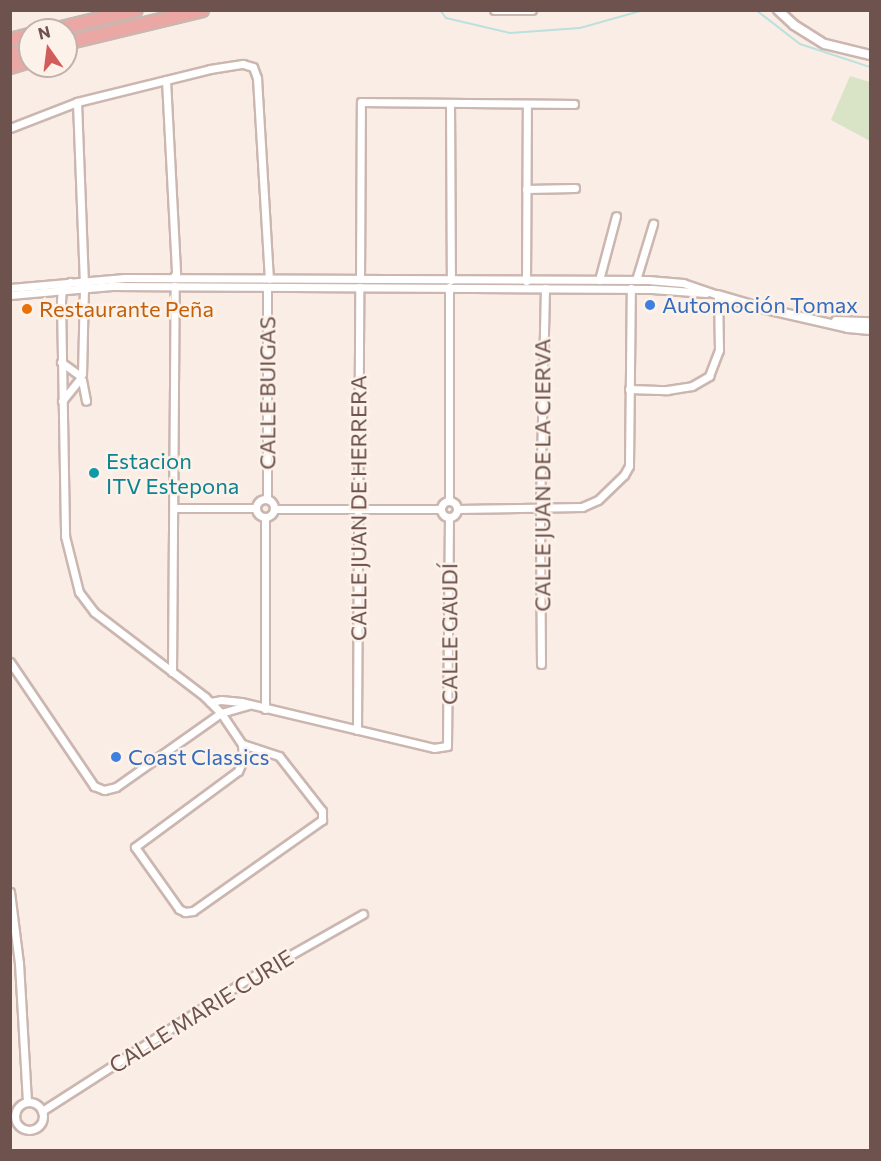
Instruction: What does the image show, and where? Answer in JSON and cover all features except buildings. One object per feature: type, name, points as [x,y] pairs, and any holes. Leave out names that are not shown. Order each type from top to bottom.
[{"type":"highway","points":[[78,24],[136,10]]},
{"type":"highway","points":[[78,40],[202,10]]},
{"type":"highway","points":[[78,46],[112,32]]},
{"type":"street","points":[[495,10],[532,10]]},
{"type":"street","points":[[778,10],[794,25],[825,44],[870,54]]},
{"type":"street","name":"CALLE BUIGAS","points":[[166,80],[210,69],[243,64],[253,67],[257,78],[268,283],[267,499]]},
{"type":"street","points":[[10,128],[77,102],[166,80],[176,273],[174,282],[175,508],[172,672]]},
{"type":"street","points":[[62,401],[80,377],[84,365],[84,284],[77,102]]},
{"type":"street","points":[[360,279],[361,102],[574,104]]},
{"type":"street","points":[[449,500],[450,103]]},
{"type":"street","points":[[526,280],[527,104]]},
{"type":"street","points":[[526,189],[575,188]]},
{"type":"street","points":[[599,280],[616,216]]},
{"type":"street","points":[[636,280],[653,224]]},
{"type":"street","points":[[10,295],[125,278],[174,282]]},
{"type":"street","points":[[268,283],[293,279],[360,279],[504,288],[631,288],[718,295]]},
{"type":"street","points":[[332,279],[337,283],[354,283],[359,287]]},
{"type":"street","points":[[10,288],[70,282],[84,284],[268,283],[359,287],[450,284],[474,280],[636,280],[671,282],[766,309],[823,320],[848,328],[870,330]]},
{"type":"street","points":[[504,288],[526,280]]},
{"type":"street","points":[[70,282],[62,289],[61,362],[65,536],[79,592],[94,612],[222,713],[242,744],[243,760],[238,771],[135,847],[179,909],[184,912],[193,910],[322,820],[322,811],[279,756],[242,744]]},
{"type":"street","points":[[631,288],[637,284],[658,285],[671,282]]},
{"type":"street","name":"CALLE JUAN DE HERRERA","points":[[357,730],[359,287]]},
{"type":"street","name":"CALLE JUAN DE LA CIERVA","points":[[541,664],[540,508],[545,288]]},
{"type":"street","points":[[458,508],[574,508],[590,504],[618,482],[629,466],[631,288]]},
{"type":"street","points":[[629,389],[667,390],[692,386],[710,376],[719,350],[718,295]]},
{"type":"street","points":[[823,320],[870,322]]},
{"type":"street","points":[[61,362],[80,377],[86,401]]},
{"type":"street","points":[[267,499],[273,503],[274,509],[270,516],[265,517],[260,515],[256,508],[261,500],[267,499]]},
{"type":"street","points":[[449,500],[458,508],[455,514],[449,517],[443,514],[441,508],[443,502],[449,500]]},
{"type":"street","points":[[175,508],[256,508]]},
{"type":"street","points":[[274,509],[441,508]]},
{"type":"street","points":[[265,517],[265,708]]},
{"type":"street","name":"CALLE GAUDÍ","points":[[357,730],[442,748],[447,746],[449,741],[449,517]]},
{"type":"street","points":[[10,662],[98,789],[116,787],[222,713],[250,705]]},
{"type":"street","points":[[210,702],[221,700],[250,705],[357,730]]},
{"type":"street","points":[[10,892],[19,963],[27,1102]]},
{"type":"street","name":"CALLE MARIE CURIE","points":[[42,1111],[248,979],[363,914]]},
{"type":"street","points":[[27,1102],[35,1103],[42,1111],[43,1120],[39,1127],[31,1130],[23,1129],[16,1120],[15,1113],[27,1102]]},
{"type":"green space","points":[[850,76],[870,82],[870,141],[831,120]]},
{"type":"waterway","points":[[440,10],[446,18],[510,33],[580,28],[644,10]]},
{"type":"waterway","points":[[756,10],[800,44],[870,67]]},
{"type":"place","name":"Automoción Tomax","points":[[650,305]]},
{"type":"place","name":"Restaurante Peña","points":[[27,309]]},
{"type":"place","name":"Estacion ITV Estepona","points":[[94,473]]},
{"type":"place","name":"Coast Classics","points":[[116,757]]}]
